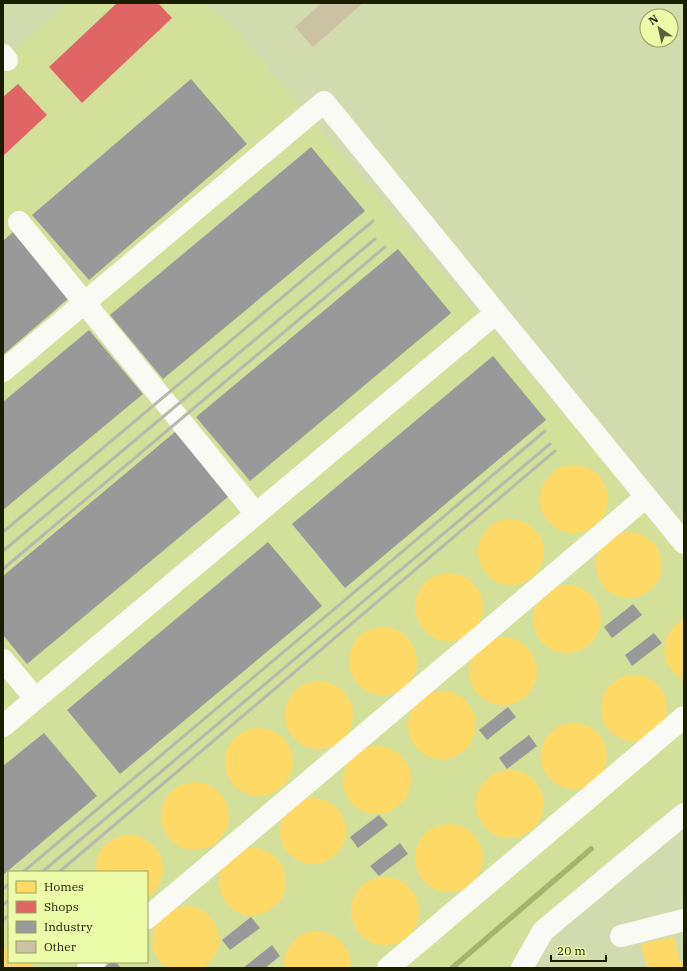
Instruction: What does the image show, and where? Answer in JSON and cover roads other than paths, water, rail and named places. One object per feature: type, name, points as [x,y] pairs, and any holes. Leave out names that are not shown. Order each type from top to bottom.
[{"type":"lane","points":[[3,371],[324,102],[684,543]]},
{"type":"lane","points":[[19,222],[256,514]]},
{"type":"lane","points":[[3,726],[496,313]]},
{"type":"lane","points":[[148,917],[646,497]]},
{"type":"lane","points":[[3,660],[36,698]]},
{"type":"lane","points":[[388,968],[684,717]]},
{"type":"lane","points":[[522,968],[543,931],[684,814]]},
{"type":"lane","points":[[621,936],[684,920]]},
{"type":"waterway","points":[[452,968],[591,849]]},
{"type":"railway","points":[[3,532],[373,221]]},
{"type":"railway","points":[[3,551],[375,239]]},
{"type":"railway","points":[[3,569],[385,247]]},
{"type":"railway","points":[[24,871],[545,431]]},
{"type":"railway","points":[[43,871],[550,444]]},
{"type":"railway","points":[[60,871],[555,451]]},
{"type":"railway","points":[[3,889],[8,885]]},
{"type":"railway","points":[[3,905],[8,901]]},
{"type":"railway","points":[[3,920],[8,916]]}]
